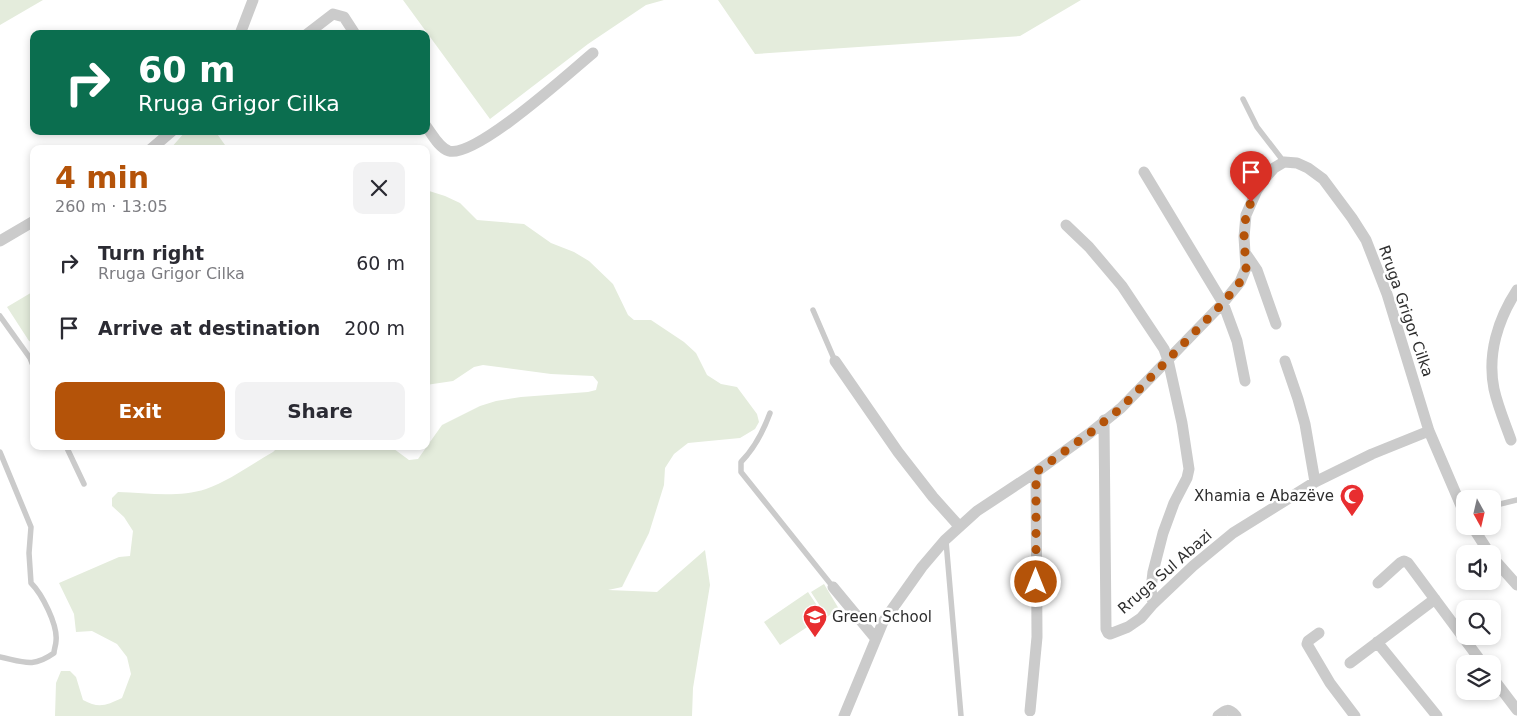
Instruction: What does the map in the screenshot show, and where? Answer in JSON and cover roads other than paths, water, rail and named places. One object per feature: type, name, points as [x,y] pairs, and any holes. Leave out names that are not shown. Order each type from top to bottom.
[{"type":"street","points":[[242,30],[253,0]]},
{"type":"street","points":[[312,30],[333,14],[344,17],[352,30]]},
{"type":"street","points":[[430,131],[448,151],[458,152],[500,129],[528,109],[593,53]]},
{"type":"street","points":[[156,145],[167,135]]},
{"type":"street","points":[[844,716],[882,622],[922,567],[945,540],[977,511],[1036,472],[1121,408],[1223,303],[1240,282],[1246,268],[1244,237],[1246,215],[1257,190],[1274,168],[1284,162]]},
{"type":"street","name":"Rruga Grigor Cilka","points":[[1284,162],[1297,163],[1308,168],[1323,179],[1366,240],[1387,294],[1429,430],[1456,494]]},
{"type":"street","points":[[1144,172],[1223,303],[1237,341],[1245,381]]},
{"type":"street","points":[[0,241],[30,223]]},
{"type":"street","points":[[1066,225],[1089,247],[1122,286],[1164,349],[1168,360],[1182,422],[1189,469],[1187,478],[1174,503],[1163,533],[1153,572],[1151,589],[1153,604]]},
{"type":"street","points":[[1245,252],[1257,270],[1276,324]]},
{"type":"street","points":[[1511,440],[1494,388],[1493,362],[1495,336],[1499,322],[1508,302],[1517,290]]},
{"type":"street","points":[[835,361],[898,452],[933,497],[959,526]]},
{"type":"street","points":[[1285,361],[1305,424],[1316,482]]},
{"type":"street","name":"Rruga Sul Abazi","points":[[1104,420],[1106,629],[1108,633],[1128,626],[1141,618],[1193,566],[1233,533],[1316,482],[1372,454],[1429,430]]},
{"type":"street","points":[[1030,711],[1037,637],[1036,472]]},
{"type":"street","points":[[1378,583],[1400,562],[1408,563],[1476,655]]},
{"type":"street","points":[[1501,567],[1517,585]]},
{"type":"street","points":[[833,587],[876,639]]},
{"type":"street","points":[[1350,662],[1435,599]]},
{"type":"street","points":[[1319,633],[1308,641],[1307,644],[1330,683],[1355,716]]},
{"type":"street","points":[[1377,642],[1437,716]]},
{"type":"street","points":[[1501,688],[1517,710]]},
{"type":"street","points":[[1218,716],[1228,709],[1236,716]]},
{"type":"lane","points":[[1243,99],[1257,127],[1284,162]]},
{"type":"lane","points":[[813,310],[835,361]]},
{"type":"lane","points":[[0,316],[30,358]]},
{"type":"lane","points":[[770,413],[754,448],[741,462],[741,472],[833,587]]},
{"type":"lane","points":[[68,450],[84,484]]},
{"type":"lane","points":[[0,452],[31,527],[29,553],[31,583],[38,590],[53,621],[56,640],[54,653],[43,661],[33,663],[0,657]]},
{"type":"lane","points":[[1501,504],[1517,500]]},
{"type":"lane","points":[[945,540],[961,716]]},
{"type":"place","name":"Xhamia e Abazëve","points":[[1352,517]]},
{"type":"place","name":"Green School","points":[[815,638]]}]
